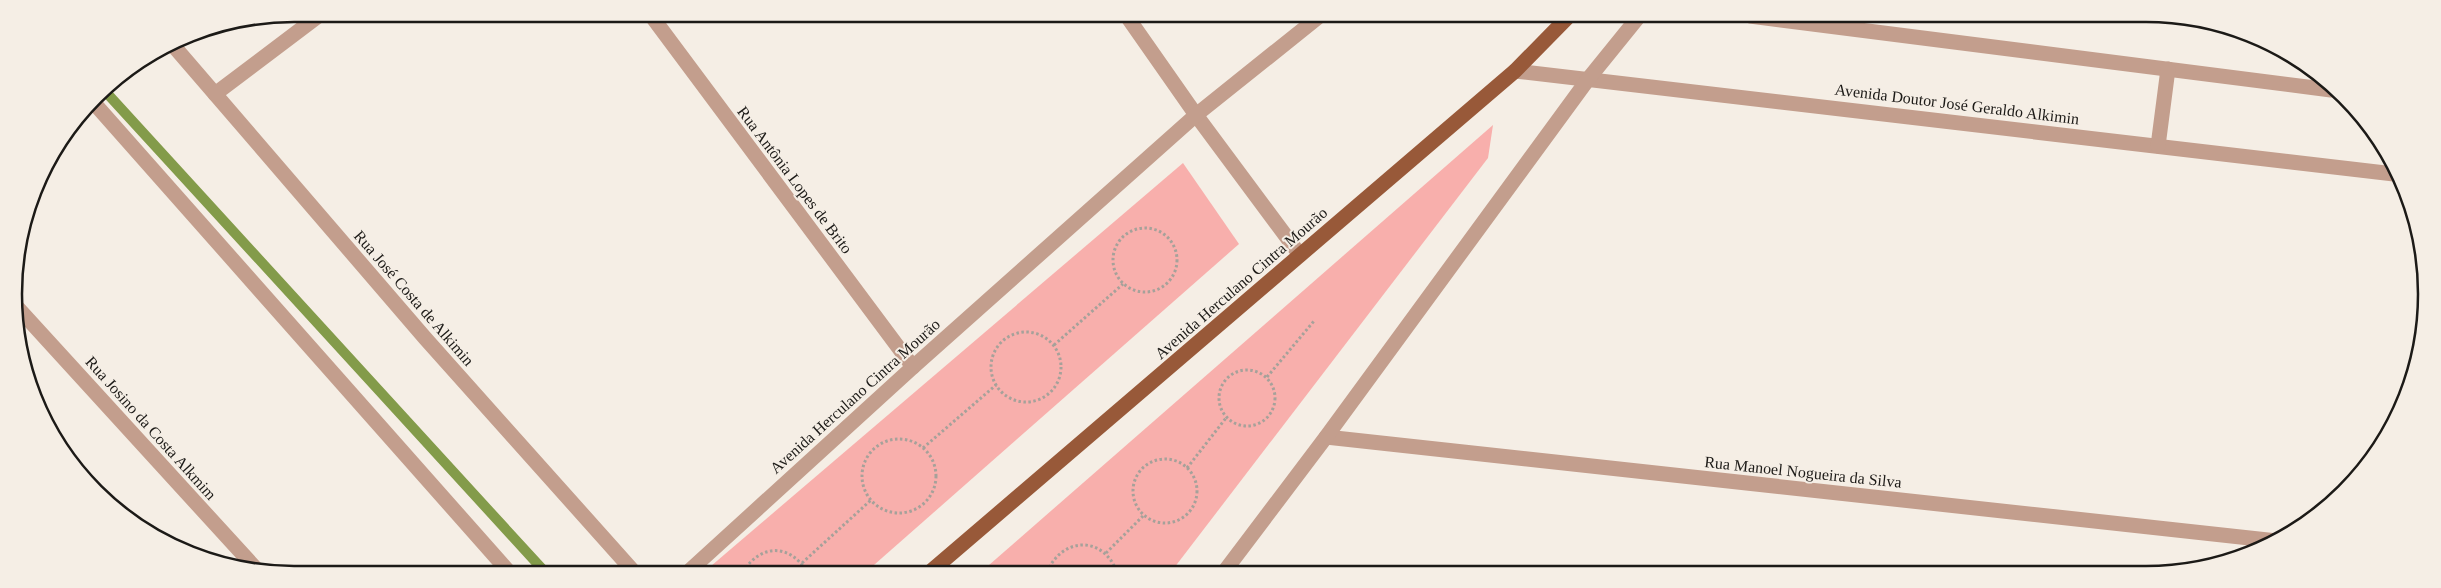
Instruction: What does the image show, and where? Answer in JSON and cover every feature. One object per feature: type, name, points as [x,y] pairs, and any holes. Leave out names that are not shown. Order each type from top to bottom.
[{"type":"main road","name":"Avenida Herculano Cintra Mourão","points":[[937,566],[1515,70],[1563,22]]},
{"type":"street","points":[[214,94],[311,22]]},
{"type":"street","name":"Rua Antônia Lopes de Brito","points":[[656,22],[913,367]]},
{"type":"street","points":[[1131,22],[1196,115],[1300,255]]},
{"type":"street","name":"Avenida Herculano Cintra Mourão","points":[[695,566],[913,367],[1196,115],[1312,22]]},
{"type":"street","points":[[1229,566],[1326,438],[1590,78],[1635,22]]},
{"type":"street","points":[[1797,22],[2325,89]]},
{"type":"street","name":"Rua José Costa de Alkimin","points":[[176,49],[425,338],[629,566]]},
{"type":"street","points":[[2158,146],[2168,69]]},
{"type":"street","name":"Avenida Doutor José Geraldo Alkimin","points":[[1515,70],[2391,174]]},
{"type":"street","points":[[97,107],[504,566]]},
{"type":"street","name":"Rua Josino da Costa Alkmim","points":[[23,313],[249,561]]},
{"type":"street","name":"Rua Manoel Nogueira da Silva","points":[[1326,438],[2263,540]]},
{"type":"path","points":[[1153,228],[1171,240],[1176,249],[1178,261],[1170,281],[1152,292],[1132,290],[1123,284],[1113,266],[1112,256],[1115,245],[1122,236],[1137,229],[1153,228]]},
{"type":"path","points":[[1054,345],[1123,284]]},
{"type":"path","points":[[1267,377],[1314,320]]},
{"type":"path","points":[[1023,332],[1034,333],[1046,338],[1054,345],[1062,367],[1054,388],[1046,396],[1035,401],[1013,399],[1003,394],[996,385],[992,374],[992,362],[995,351],[1002,342],[1012,335],[1023,332]]},
{"type":"path","points":[[1249,370],[1267,377],[1273,384],[1276,402],[1268,419],[1260,424],[1242,427],[1226,418],[1219,401],[1220,391],[1231,375],[1249,370]]},
{"type":"path","points":[[923,448],[996,385]]},
{"type":"path","points":[[1187,468],[1226,418]]},
{"type":"path","points":[[902,439],[923,448],[930,456],[936,472],[933,490],[926,500],[917,508],[905,512],[892,512],[881,508],[871,500],[864,489],[863,477],[864,464],[870,453],[879,445],[891,440],[902,439]]},
{"type":"path","points":[[1159,460],[1178,462],[1187,468],[1197,487],[1192,509],[1175,522],[1164,524],[1144,516],[1137,508],[1133,498],[1135,478],[1141,469],[1149,463],[1159,460]]},
{"type":"path","points":[[802,563],[871,500]]},
{"type":"path","points":[[1106,553],[1144,516]]},
{"type":"path","points":[[1050,566],[1060,552],[1071,546],[1083,544],[1096,547],[1106,553],[1114,566]]},
{"type":"path","points":[[747,566],[749,562],[770,551],[782,551],[793,555],[804,566]]},
{"type":"shaded area","points":[[1493,125],[1488,158],[1176,566],[988,566]]},
{"type":"shaded area","points":[[1183,163],[1239,244],[873,566],[711,566]]},
{"type":"waterway","points":[[109,96],[540,566]]}]
